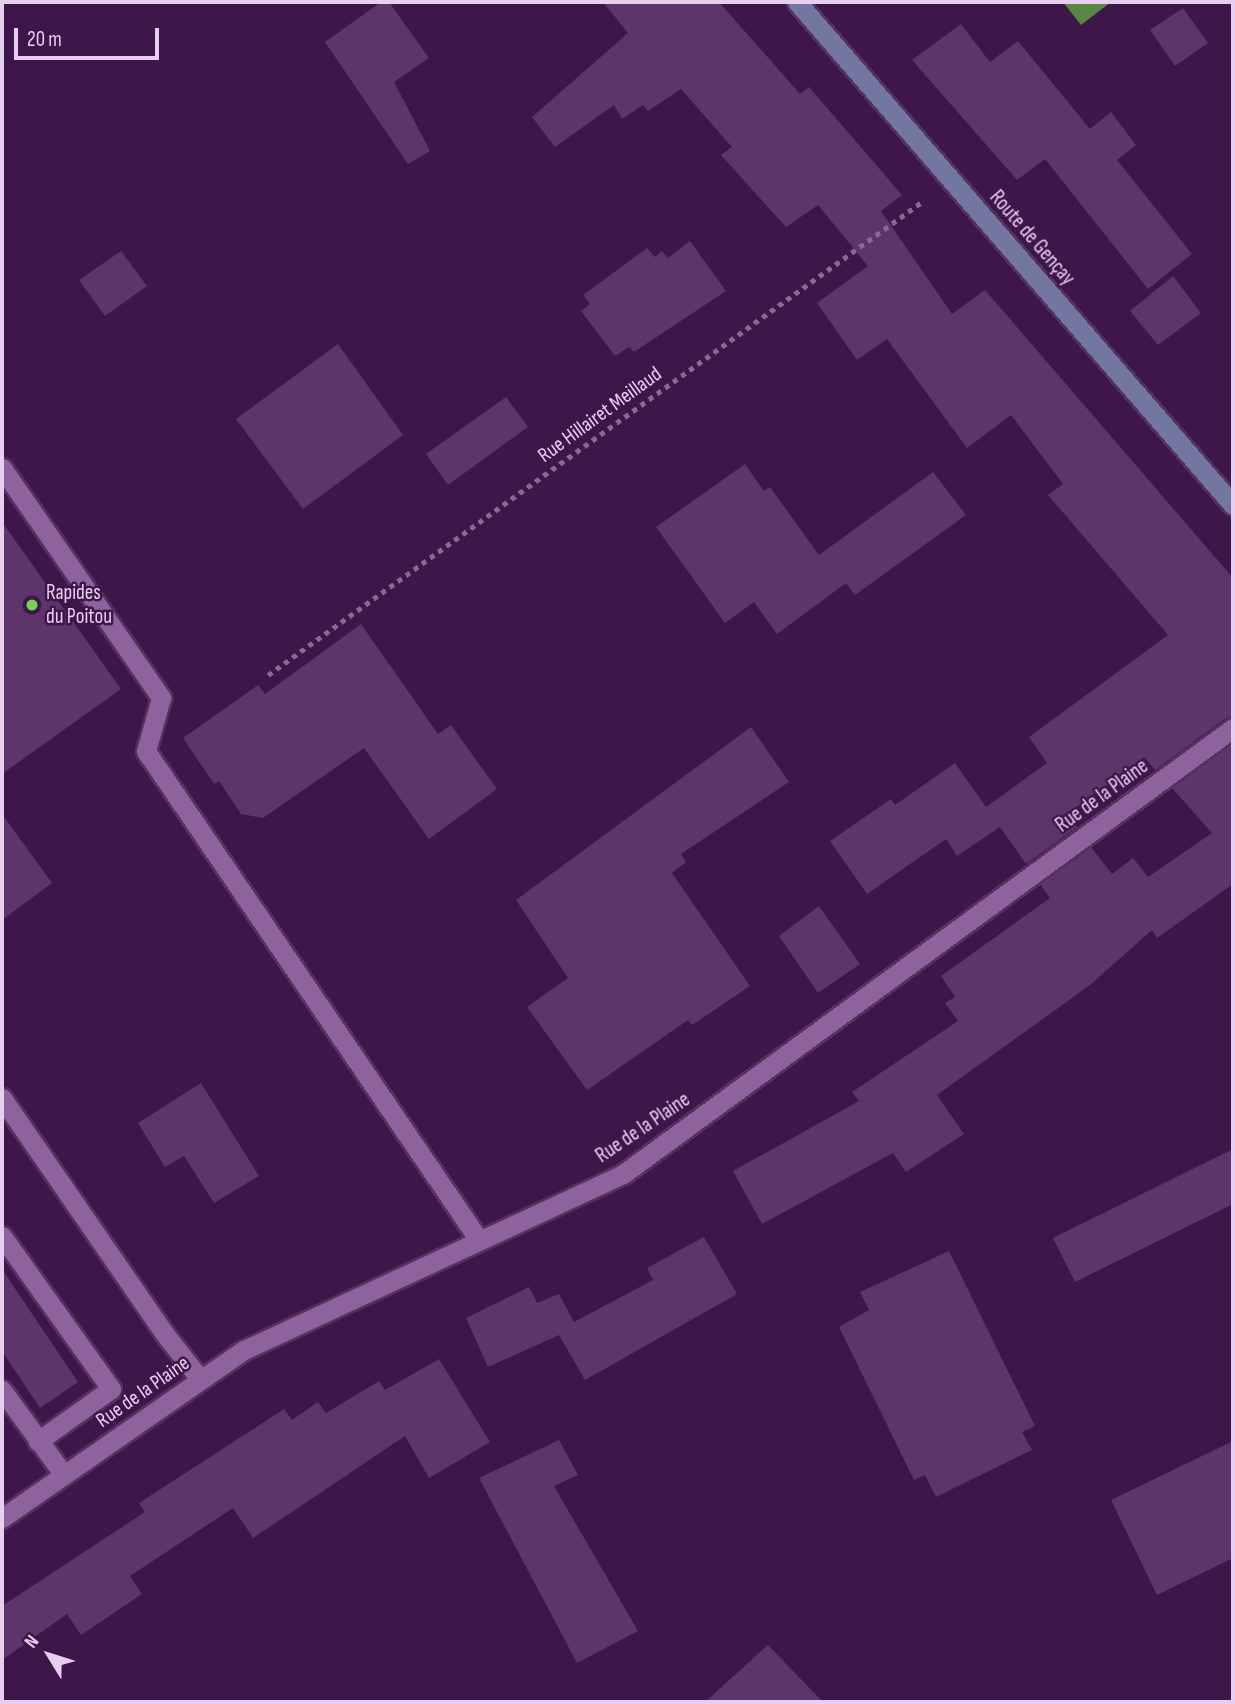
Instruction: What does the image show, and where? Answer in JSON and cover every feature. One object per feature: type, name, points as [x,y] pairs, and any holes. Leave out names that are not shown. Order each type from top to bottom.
[{"type":"main road","name":"Route de Gençay","points":[[797,2],[1233,505]]},
{"type":"street","points":[[2,468],[161,698],[146,751],[479,1240]]},
{"type":"street","name":"Rue de la Plaine","points":[[2,1518],[244,1350],[623,1174],[1233,728]]},
{"type":"street","points":[[2,1098],[164,1333],[200,1380]]},
{"type":"street","points":[[2,1236],[111,1389],[38,1441]]},
{"type":"street","points":[[2,1390],[64,1475]]},
{"type":"path","name":"Rue Hillairet Meillaud","points":[[268,675],[910,211],[950,178]]},
{"type":"shaded area","points":[[1063,2],[1111,2],[1081,25]]},
{"type":"building","points":[[381,2],[389,2],[429,58],[394,82],[430,151],[408,164],[325,42]]},
{"type":"building","points":[[603,2],[719,2],[800,94],[809,87],[902,195],[881,211],[952,314],[985,290],[1233,578],[1233,716],[1226,718],[1155,770],[1144,757],[1067,814],[1077,827],[1026,864],[1000,827],[957,856],[946,839],[867,894],[830,841],[891,799],[895,805],[955,763],[986,807],[1047,763],[1029,737],[1168,635],[1048,495],[1063,484],[1011,415],[967,448],[887,339],[857,360],[817,303],[868,266],[818,205],[786,227],[721,155],[732,147],[681,89],[648,111],[643,105],[622,119],[614,105],[555,147],[532,117],[628,33]]},
{"type":"building","points":[[1183,8],[1208,43],[1175,66],[1150,30]]},
{"type":"building","points":[[961,24],[990,62],[1018,41],[1090,129],[1111,112],[1136,145],[1117,160],[1192,254],[1148,289],[1045,159],[1017,180],[912,60]]},
{"type":"building","points":[[690,241],[726,291],[634,352],[629,347],[615,356],[581,311],[590,304],[583,295],[647,248],[655,257],[662,251],[668,258]]},
{"type":"building","points":[[121,251],[147,286],[105,316],[79,280]]},
{"type":"building","points":[[1173,276],[1201,313],[1158,345],[1130,311]]},
{"type":"building","points":[[338,344],[403,435],[303,509],[236,419]]},
{"type":"building","points":[[506,397],[528,427],[448,485],[426,454]]},
{"type":"building","points":[[745,464],[764,491],[770,487],[819,555],[933,472],[966,515],[855,595],[846,583],[777,634],[754,602],[725,623],[656,527]]},
{"type":"building","name":"Rapides du Poitou","points":[[2,522],[121,689],[2,774]]},
{"type":"building","points":[[361,624],[438,734],[451,725],[497,789],[429,839],[364,748],[263,818],[241,814],[219,781],[214,784],[183,738],[258,685],[265,694]]},
{"type":"building","points":[[751,727],[789,782],[681,854],[686,862],[672,873],[750,986],[692,1025],[688,1020],[587,1090],[527,1007],[568,978],[516,900]]},
{"type":"building","points":[[1233,743],[1233,884],[1157,938],[1152,930],[1090,985],[937,1095],[964,1134],[906,1172],[893,1153],[762,1224],[733,1171],[859,1101],[852,1092],[958,1021],[945,1003],[955,997],[941,976],[1050,898],[1040,884],[1091,847],[1112,874],[1133,858],[1148,877],[1212,833],[1172,788]]},
{"type":"building","points":[[2,814],[52,883],[2,920]]},
{"type":"building","points":[[819,906],[860,964],[818,993],[779,936]]},
{"type":"building","points":[[201,1083],[259,1176],[214,1203],[184,1156],[165,1167],[138,1123]]},
{"type":"building","points":[[1233,1149],[1233,1204],[1075,1282],[1053,1238]]},
{"type":"building","points":[[704,1237],[737,1294],[585,1380],[559,1335],[488,1367],[466,1318],[529,1287],[537,1303],[559,1294],[574,1322],[653,1280],[647,1268]]},
{"type":"building","points":[[949,1251],[1035,1426],[1022,1432],[1032,1450],[936,1497],[925,1475],[914,1480],[839,1327],[869,1310],[860,1292]]},
{"type":"building","points":[[2,1269],[78,1382],[40,1408],[2,1351]]},
{"type":"building","points":[[439,1359],[490,1442],[429,1478],[405,1436],[253,1538],[233,1508],[130,1576],[142,1594],[81,1635],[67,1614],[2,1660],[2,1606],[145,1512],[139,1503],[284,1409],[292,1420],[318,1402],[326,1413],[379,1381],[385,1390]]},
{"type":"building","points":[[559,1440],[578,1475],[554,1486],[638,1631],[577,1663],[479,1478]]},
{"type":"building","points":[[1233,1441],[1233,1558],[1157,1595],[1111,1500]]},
{"type":"building","points":[[768,1645],[823,1702],[705,1702]]},
{"type":"place","name":"Rapides du Poitou","points":[[32,605]]}]
